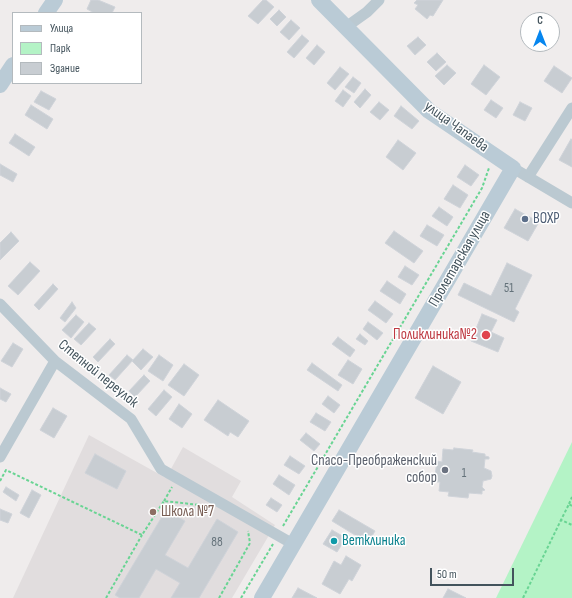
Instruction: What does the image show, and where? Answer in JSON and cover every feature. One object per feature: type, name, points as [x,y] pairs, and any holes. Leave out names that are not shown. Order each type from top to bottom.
[{"type":"street","points":[[47,12],[55,0]]},
{"type":"street","name":"улица Чапаева","points":[[319,0],[429,110],[513,168],[572,203]]},
{"type":"street","points":[[346,27],[367,12],[379,0]]},
{"type":"street","points":[[0,85],[12,67]]},
{"type":"street","points":[[528,177],[572,108]]},
{"type":"street","name":"Пролетарская улица","points":[[262,598],[513,168]]},
{"type":"street","name":"Степной переулок","points":[[0,304],[55,361],[131,418],[161,469],[293,544]]},
{"type":"street","points":[[0,457],[55,361]]},
{"type":"path","points":[[246,598],[242,597],[482,188],[494,154]]},
{"type":"path","points":[[0,481],[6,470],[142,534]]},
{"type":"path","points":[[106,598],[142,534],[164,502],[177,478]]},
{"type":"path","points":[[523,598],[572,497]]},
{"type":"path","points":[[164,502],[208,506]]},
{"type":"path","points":[[568,504],[572,506]]},
{"type":"path","points":[[219,598],[250,543],[246,518]]},
{"type":"path","points":[[561,520],[572,525]]},
{"type":"shaded area","name":"Школа №7","points":[[89,435],[166,478],[183,447],[241,481],[232,497],[275,525],[232,598],[13,598]]},
{"type":"green space","points":[[572,442],[572,598],[496,598]]},
{"type":"building","points":[[91,0],[98,0],[115,7],[112,12],[92,12],[87,9]]},
{"type":"building","points":[[263,0],[266,0],[274,7],[258,24],[248,16]]},
{"type":"building","points":[[417,0],[443,0],[433,16],[430,15],[427,19],[415,9],[418,5],[414,3]]},
{"type":"building","points":[[279,10],[286,17],[277,26],[270,19]]},
{"type":"building","points":[[291,20],[300,28],[289,40],[280,32]]},
{"type":"building","points":[[302,35],[309,41],[294,58],[287,52]]},
{"type":"building","points":[[418,37],[426,45],[415,55],[407,46]]},
{"type":"building","points":[[317,45],[325,52],[314,65],[306,58]]},
{"type":"building","points":[[437,53],[446,62],[436,71],[427,62]]},
{"type":"building","points":[[447,65],[456,73],[444,85],[435,76]]},
{"type":"building","points":[[484,65],[500,77],[486,95],[471,84]]},
{"type":"building","points":[[554,66],[572,78],[562,93],[544,81]]},
{"type":"building","points":[[340,67],[349,74],[335,90],[327,83]]},
{"type":"building","points":[[353,77],[361,83],[354,93],[345,87]]},
{"type":"building","points":[[365,89],[371,95],[360,108],[354,102]]},
{"type":"building","points":[[343,90],[351,96],[343,107],[335,101]]},
{"type":"building","points":[[41,91],[56,99],[49,110],[34,102]]},
{"type":"building","points":[[491,100],[503,108],[496,118],[484,110]]},
{"type":"building","points":[[379,102],[389,110],[380,120],[370,112]]},
{"type":"building","points":[[520,102],[532,108],[525,121],[513,115]]},
{"type":"building","points":[[31,105],[53,119],[47,129],[25,115]]},
{"type":"building","points":[[401,106],[419,121],[412,129],[394,116]]},
{"type":"building","points":[[15,134],[35,147],[29,156],[9,143]]},
{"type":"building","points":[[571,139],[572,140],[572,167],[559,160]]},
{"type":"building","points":[[398,140],[416,153],[403,170],[386,157]]},
{"type":"building","points":[[0,164],[17,174],[13,182],[0,175]]},
{"type":"building","points":[[465,165],[479,175],[471,186],[457,177]]},
{"type":"building","points":[[453,185],[468,195],[460,208],[444,199]]},
{"type":"building","points":[[439,207],[453,217],[447,226],[432,216]]},
{"type":"building","points":[[515,209],[539,222],[528,241],[504,228]]},
{"type":"building","points":[[427,225],[444,235],[437,246],[420,236]]},
{"type":"building","points":[[394,231],[423,251],[414,263],[385,243]]},
{"type":"building","points":[[11,232],[19,241],[0,260],[0,243]]},
{"type":"building","points":[[30,262],[40,271],[18,295],[8,286]]},
{"type":"building","points":[[507,263],[532,275],[515,309],[519,312],[514,322],[458,295],[464,283],[491,296]]},
{"type":"building","points":[[405,266],[419,275],[412,285],[398,277]]},
{"type":"building","points":[[387,281],[406,294],[400,304],[380,291]]},
{"type":"building","points":[[53,284],[58,289],[39,310],[34,305]]},
{"type":"building","points":[[375,301],[393,314],[386,323],[368,310]]},
{"type":"building","points":[[72,302],[76,308],[65,322],[60,318]]},
{"type":"building","name":"Поликлиника№2","points":[[482,314],[497,320],[491,332],[504,338],[498,352],[471,341]]},
{"type":"building","points":[[76,315],[84,322],[71,338],[62,330]]},
{"type":"building","points":[[368,322],[383,333],[377,340],[363,329]]},
{"type":"building","points":[[89,323],[96,329],[81,345],[74,339]]},
{"type":"building","points":[[360,334],[368,341],[365,345],[356,339]]},
{"type":"building","points":[[338,337],[355,350],[350,357],[332,344]]},
{"type":"building","points":[[110,339],[115,344],[98,362],[93,357]]},
{"type":"building","points":[[13,343],[23,349],[12,367],[1,361]]},
{"type":"building","points":[[143,349],[153,357],[141,370],[132,361]]},
{"type":"building","points":[[127,355],[133,360],[115,380],[109,375]]},
{"type":"building","points":[[159,355],[173,365],[163,381],[148,371]]},
{"type":"building","points":[[348,360],[362,369],[353,384],[338,375]]},
{"type":"building","points":[[312,363],[342,385],[338,391],[307,370]]},
{"type":"building","points":[[184,364],[199,375],[184,396],[168,385]]},
{"type":"building","points":[[433,366],[461,382],[443,414],[415,398]]},
{"type":"building","points":[[144,375],[150,381],[135,397],[129,391]]},
{"type":"building","points":[[0,388],[11,394],[6,402],[0,399]]},
{"type":"building","points":[[164,390],[172,397],[156,416],[148,409]]},
{"type":"building","points":[[328,396],[340,405],[334,413],[322,404]]},
{"type":"building","points":[[218,400],[249,421],[238,437],[230,432],[228,436],[204,420]]},
{"type":"building","points":[[179,404],[192,414],[182,428],[169,419]]},
{"type":"building","points":[[53,408],[67,416],[54,438],[40,430]]},
{"type":"building","points":[[316,413],[331,422],[325,431],[310,422]]},
{"type":"building","points":[[306,433],[320,444],[314,451],[300,440]]},
{"type":"building","points":[[454,448],[473,450],[472,452],[485,454],[485,456],[489,457],[489,459],[485,459],[484,468],[491,471],[492,476],[491,479],[483,481],[482,487],[485,490],[482,491],[482,494],[469,493],[468,498],[448,496],[449,492],[439,491],[440,482],[434,482],[437,461],[442,462],[443,449],[453,450]]},
{"type":"building","points":[[95,454],[126,471],[117,489],[85,473]]},
{"type":"building","points":[[290,456],[305,466],[299,474],[284,465]]},
{"type":"building","points":[[279,475],[295,485],[289,495],[273,484]]},
{"type":"building","points":[[6,487],[19,495],[16,501],[3,492]]},
{"type":"building","points":[[32,490],[41,495],[29,518],[20,513]]},
{"type":"building","points":[[271,498],[282,505],[277,512],[266,505]]},
{"type":"building","points":[[0,509],[12,514],[8,523],[0,520]]},
{"type":"building","points":[[166,510],[185,521],[165,555],[188,568],[217,519],[238,532],[199,598],[171,598],[180,583],[156,569],[139,598],[120,598],[115,595]]},
{"type":"building","points":[[339,510],[375,531],[368,543],[332,521]]},
{"type":"building","name":"Ветклиника","points":[[332,530],[346,538],[337,552],[323,544]]},
{"type":"building","points":[[346,556],[361,565],[352,581],[349,579],[340,594],[322,584],[334,561],[341,565]]},
{"type":"building","points":[[298,588],[317,598],[292,598]]},
{"type":"building","points":[[448,589],[466,598],[443,598]]},
{"type":"place","name":"ВОХР","points":[[525,219]]},
{"type":"place","name":"Поликлиника№2","points":[[486,335]]},
{"type":"place","name":"Спасо-Преображенский собор","points":[[445,470]]},
{"type":"place","name":"Школа №7","points":[[153,512]]},
{"type":"place","name":"Ветклиника","points":[[334,541]]}]
